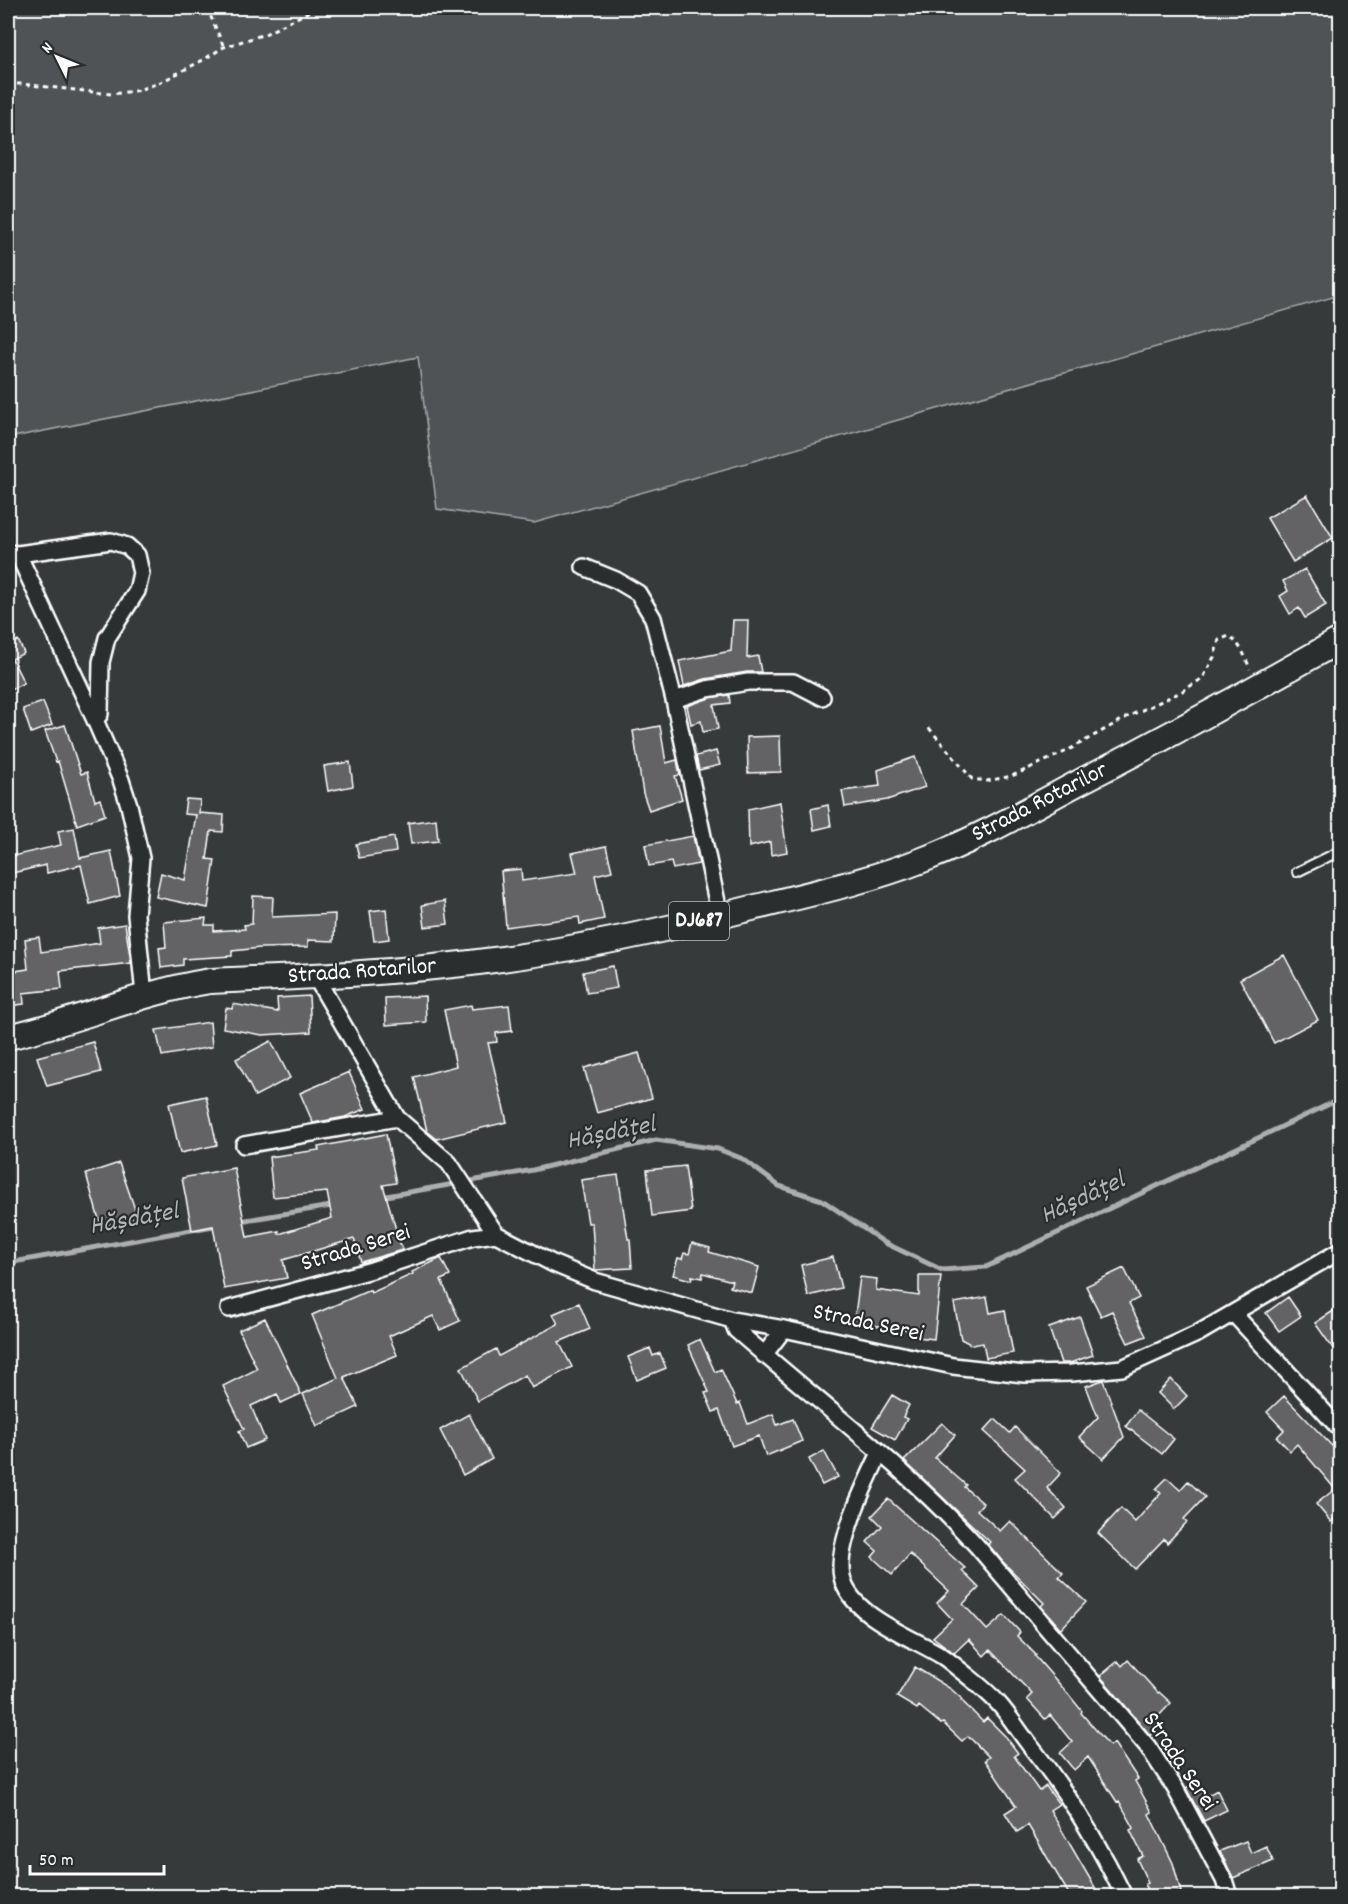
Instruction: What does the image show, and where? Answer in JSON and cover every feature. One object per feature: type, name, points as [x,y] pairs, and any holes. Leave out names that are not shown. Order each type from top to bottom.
[{"type":"main road","name":"Strada Rotarilor","points":[[8,1037],[184,985],[210,981],[413,969],[487,961],[613,940],[720,916],[872,877],[949,849],[1119,762],[1341,640]]},
{"type":"street","points":[[95,720],[100,714],[101,662],[107,638],[137,591],[141,573],[137,555],[127,546],[111,541],[13,553],[95,720],[121,780],[129,805],[141,858],[136,915],[144,995]]},
{"type":"street","points":[[584,567],[616,580],[638,593],[653,618],[674,700],[720,916]]},
{"type":"street","points":[[674,700],[707,689],[759,682],[793,682],[822,697]]},
{"type":"street","name":"Strada Serei","points":[[315,975],[397,1118],[449,1162],[496,1234],[554,1264],[595,1281],[732,1320],[953,1366],[1024,1374],[1072,1373],[1122,1368],[1197,1334],[1341,1251]]},
{"type":"street","points":[[244,1145],[397,1118]]},
{"type":"street","name":"Strada Serei","points":[[230,1309],[372,1270],[473,1237],[496,1234]]},
{"type":"street","points":[[1233,1313],[1341,1429]]},
{"type":"street","name":"Strada Serei","points":[[732,1320],[736,1330],[880,1453],[954,1522],[1148,1747],[1175,1788],[1224,1880],[1229,1896]]},
{"type":"street","points":[[764,1355],[784,1329]]},
{"type":"street","points":[[880,1453],[861,1495],[844,1545],[842,1578],[850,1595],[863,1609],[876,1618],[943,1657],[998,1703],[1055,1778],[1090,1832],[1124,1896]]},
{"type":"lane","points":[[1297,872],[1341,851]]},
{"type":"path","points":[[207,8],[224,47]]},
{"type":"path","points":[[8,84],[111,94],[135,91],[159,83],[224,47],[265,34],[316,8]]},
{"type":"path","points":[[928,728],[972,779],[987,781],[1012,777],[1127,717],[1181,692],[1203,678],[1214,657],[1219,640],[1229,636],[1237,642],[1243,652],[1256,688]]},
{"type":"shaded area","points":[[8,8],[1340,8],[1340,295],[534,523],[437,509],[418,357],[8,438]]},
{"type":"building","points":[[1307,495],[1333,538],[1293,562],[1267,518]]},
{"type":"building","points":[[1305,569],[1326,605],[1305,618],[1299,608],[1290,614],[1280,596],[1288,591],[1283,581]]},
{"type":"building","points":[[733,620],[748,620],[747,658],[758,656],[761,672],[705,679],[684,686],[679,661],[731,651]]},
{"type":"building","points":[[18,640],[24,653],[12,659],[24,683],[8,691],[8,646]]},
{"type":"building","points":[[729,695],[730,703],[714,705],[718,729],[703,732],[701,721],[691,724],[687,706],[709,698]]},
{"type":"building","points":[[43,702],[52,725],[31,733],[23,709]]},
{"type":"building","points":[[65,725],[81,774],[87,772],[95,801],[100,799],[105,815],[77,825],[58,761],[56,762],[45,731]]},
{"type":"building","points":[[660,726],[666,763],[677,760],[680,775],[675,776],[682,799],[649,810],[643,793],[633,731]]},
{"type":"building","points":[[780,736],[781,772],[748,773],[747,737]]},
{"type":"building","points":[[716,751],[720,765],[699,770],[696,756]]},
{"type":"building","points":[[915,757],[925,787],[887,800],[845,807],[842,791],[880,786],[878,770]]},
{"type":"building","points":[[350,762],[353,786],[328,791],[324,766]]},
{"type":"building","points":[[186,799],[200,800],[199,813],[224,815],[223,832],[211,831],[207,859],[215,860],[208,908],[156,897],[161,873],[185,880],[196,815],[184,814]]},
{"type":"building","points":[[780,802],[787,852],[771,855],[770,842],[749,847],[748,809]]},
{"type":"building","points":[[828,805],[831,826],[814,830],[811,809]]},
{"type":"building","points":[[436,819],[438,841],[411,844],[408,823]]},
{"type":"building","points":[[74,828],[80,858],[111,851],[120,896],[90,904],[81,865],[47,873],[46,865],[8,874],[8,857],[61,845],[58,831]]},
{"type":"building","points":[[693,836],[699,864],[673,869],[671,862],[649,866],[645,845]]},
{"type":"building","points":[[394,837],[396,852],[359,858],[356,844]]},
{"type":"building","points":[[606,846],[612,871],[595,875],[604,919],[580,924],[579,917],[506,927],[501,871],[521,869],[522,881],[577,873],[572,853]]},
{"type":"building","points":[[253,896],[273,897],[272,917],[335,914],[334,941],[308,940],[308,947],[232,951],[232,956],[183,959],[183,965],[161,968],[159,948],[166,947],[164,922],[206,918],[205,925],[214,925],[214,931],[245,929],[244,925],[252,924]]},
{"type":"building","points":[[445,901],[448,924],[425,927],[422,905]]},
{"type":"building","points":[[386,909],[389,939],[374,941],[370,911]]},
{"type":"building","points":[[125,924],[131,963],[60,971],[62,989],[23,993],[24,1004],[8,1006],[8,972],[28,969],[25,939],[39,937],[41,952],[100,943],[98,928]]},
{"type":"building","points":[[1284,955],[1318,1020],[1274,1043],[1240,979]]},
{"type":"building","points":[[613,966],[617,988],[587,993],[583,972]]},
{"type":"building","points":[[309,996],[311,1032],[262,1035],[223,1028],[226,1008],[232,1009],[233,1004],[278,1012],[277,998]]},
{"type":"building","points":[[425,996],[426,1022],[386,1025],[385,998]]},
{"type":"building","points":[[471,1005],[472,1009],[509,1005],[512,1031],[496,1033],[497,1042],[488,1043],[507,1122],[437,1139],[427,1131],[414,1077],[456,1066],[444,1010]]},
{"type":"building","points":[[210,1022],[212,1047],[162,1056],[156,1030]]},
{"type":"building","points":[[271,1041],[290,1078],[255,1096],[236,1059]]},
{"type":"building","points":[[93,1042],[101,1072],[47,1086],[37,1057]]},
{"type":"building","points":[[639,1053],[652,1098],[597,1113],[584,1068]]},
{"type":"building","points":[[349,1072],[365,1109],[345,1117],[313,1123],[300,1093]]},
{"type":"building","points":[[206,1096],[217,1145],[180,1153],[169,1104]]},
{"type":"building","points":[[386,1134],[396,1183],[383,1185],[402,1250],[361,1262],[354,1239],[283,1260],[287,1278],[224,1289],[213,1226],[192,1230],[182,1178],[234,1168],[247,1237],[279,1231],[279,1234],[332,1218],[327,1192],[273,1197],[269,1157],[319,1150],[318,1147]]},
{"type":"building","points":[[119,1163],[138,1218],[101,1227],[86,1174]]},
{"type":"building","points":[[685,1166],[691,1211],[652,1216],[647,1170]]},
{"type":"building","points":[[618,1175],[628,1239],[630,1239],[632,1268],[595,1270],[592,1223],[588,1223],[581,1180]]},
{"type":"building","points":[[692,1243],[710,1248],[709,1252],[759,1267],[752,1293],[730,1287],[732,1281],[703,1273],[702,1278],[692,1276],[691,1280],[673,1275],[678,1258],[682,1259],[684,1253],[689,1254]]},
{"type":"building","points":[[833,1257],[841,1288],[808,1296],[801,1265]]},
{"type":"building","points":[[441,1258],[450,1276],[441,1280],[460,1321],[440,1330],[433,1316],[389,1336],[397,1355],[344,1377],[358,1407],[317,1426],[303,1394],[338,1378],[312,1315],[370,1290],[371,1293]]},
{"type":"building","points":[[1124,1268],[1139,1298],[1129,1303],[1146,1336],[1128,1343],[1112,1311],[1101,1316],[1086,1286]]},
{"type":"building","points":[[919,1276],[941,1276],[934,1339],[917,1337],[918,1331],[854,1323],[860,1277],[877,1279],[876,1290],[919,1296]]},
{"type":"building","points":[[987,1297],[990,1313],[1005,1310],[1013,1353],[986,1358],[983,1343],[972,1345],[961,1339],[954,1303]]},
{"type":"building","points":[[1288,1297],[1301,1316],[1279,1331],[1266,1313]]},
{"type":"building","points":[[579,1303],[590,1329],[559,1342],[572,1367],[532,1388],[525,1375],[478,1401],[461,1368],[496,1349],[499,1356],[558,1324],[553,1314]]},
{"type":"building","points":[[1341,1306],[1341,1360],[1315,1323]]},
{"type":"building","points":[[1080,1317],[1093,1355],[1070,1363],[1061,1363],[1049,1328]]},
{"type":"building","points":[[265,1318],[301,1394],[281,1403],[277,1394],[251,1406],[265,1440],[246,1448],[239,1431],[244,1429],[223,1386],[257,1369],[239,1330]]},
{"type":"building","points":[[700,1339],[715,1372],[721,1369],[737,1404],[740,1403],[748,1424],[773,1414],[777,1425],[793,1419],[802,1441],[766,1456],[759,1436],[732,1446],[719,1410],[713,1412],[705,1393],[709,1392],[688,1345]]},
{"type":"building","points":[[650,1348],[653,1356],[660,1353],[666,1368],[637,1380],[628,1357]]},
{"type":"building","points":[[1171,1379],[1187,1396],[1174,1409],[1158,1393]]},
{"type":"building","points":[[1103,1380],[1124,1437],[1103,1459],[1079,1437],[1098,1417],[1086,1386]]},
{"type":"building","points":[[892,1395],[909,1405],[903,1417],[907,1419],[895,1440],[872,1427]]},
{"type":"building","points":[[1284,1396],[1341,1453],[1341,1514],[1331,1522],[1316,1504],[1335,1489],[1297,1444],[1290,1451],[1277,1437],[1284,1430],[1267,1412]]},
{"type":"building","points":[[1138,1410],[1174,1439],[1162,1454],[1126,1426]]},
{"type":"building","points":[[469,1414],[492,1459],[463,1475],[440,1430]]},
{"type":"building","points":[[995,1419],[1010,1433],[1015,1427],[1061,1473],[1047,1488],[1066,1508],[1055,1519],[1015,1478],[1025,1469],[984,1431]]},
{"type":"building","points":[[942,1423],[955,1435],[935,1458],[983,1503],[977,1510],[1000,1531],[1010,1521],[1063,1573],[1059,1577],[1086,1602],[1061,1629],[1041,1606],[1044,1603],[1002,1561],[988,1544],[990,1542],[904,1461]]},
{"type":"building","points":[[824,1451],[838,1477],[822,1485],[809,1459]]},
{"type":"building","points":[[1167,1478],[1180,1490],[1188,1481],[1205,1497],[1184,1519],[1187,1522],[1167,1543],[1164,1539],[1135,1569],[1098,1533],[1121,1508],[1135,1522],[1161,1493],[1156,1489]]},
{"type":"building","points":[[888,1499],[965,1568],[962,1571],[979,1588],[963,1604],[987,1630],[1004,1615],[1020,1632],[1017,1636],[1036,1655],[1082,1711],[1081,1713],[1110,1746],[1114,1743],[1138,1779],[1135,1781],[1152,1812],[1149,1814],[1173,1863],[1181,1892],[1166,1896],[1148,1896],[1145,1884],[1148,1883],[1137,1859],[1143,1856],[1130,1830],[1134,1828],[1119,1801],[1117,1802],[1088,1757],[1074,1770],[1060,1753],[1072,1742],[1050,1715],[1045,1719],[1027,1699],[1032,1694],[990,1650],[984,1656],[969,1639],[954,1653],[933,1637],[952,1619],[937,1603],[949,1591],[910,1554],[892,1575],[872,1557],[877,1551],[867,1542],[882,1526],[872,1516]]},
{"type":"building","points":[[1128,1660],[1158,1693],[1171,1703],[1153,1722],[1158,1727],[1150,1735],[1100,1676],[1118,1661],[1122,1666]]},
{"type":"building","points":[[915,1667],[951,1689],[983,1722],[987,1718],[1018,1753],[1014,1756],[1039,1791],[1046,1786],[1059,1804],[1050,1810],[1100,1896],[1070,1896],[1028,1825],[1017,1832],[1005,1813],[1016,1806],[985,1760],[989,1757],[968,1736],[962,1741],[943,1723],[941,1724],[919,1706],[917,1709],[897,1697]]},
{"type":"building","points":[[1196,1782],[1205,1797],[1217,1790],[1227,1810],[1204,1821],[1186,1788]]},
{"type":"building","points":[[1246,1841],[1251,1853],[1266,1846],[1273,1861],[1233,1878],[1220,1851]]},
{"type":"waterway","name":"Hășdățel","points":[[381,1197],[533,1170],[656,1140],[718,1149],[743,1159],[779,1186],[822,1200],[885,1243],[942,1270],[986,1267],[1340,1099]]},
{"type":"waterway","name":"Hășdățel","points":[[240,1221],[337,1205]]},
{"type":"waterway","name":"Hășdățel","points":[[8,1263],[219,1225]]}]
